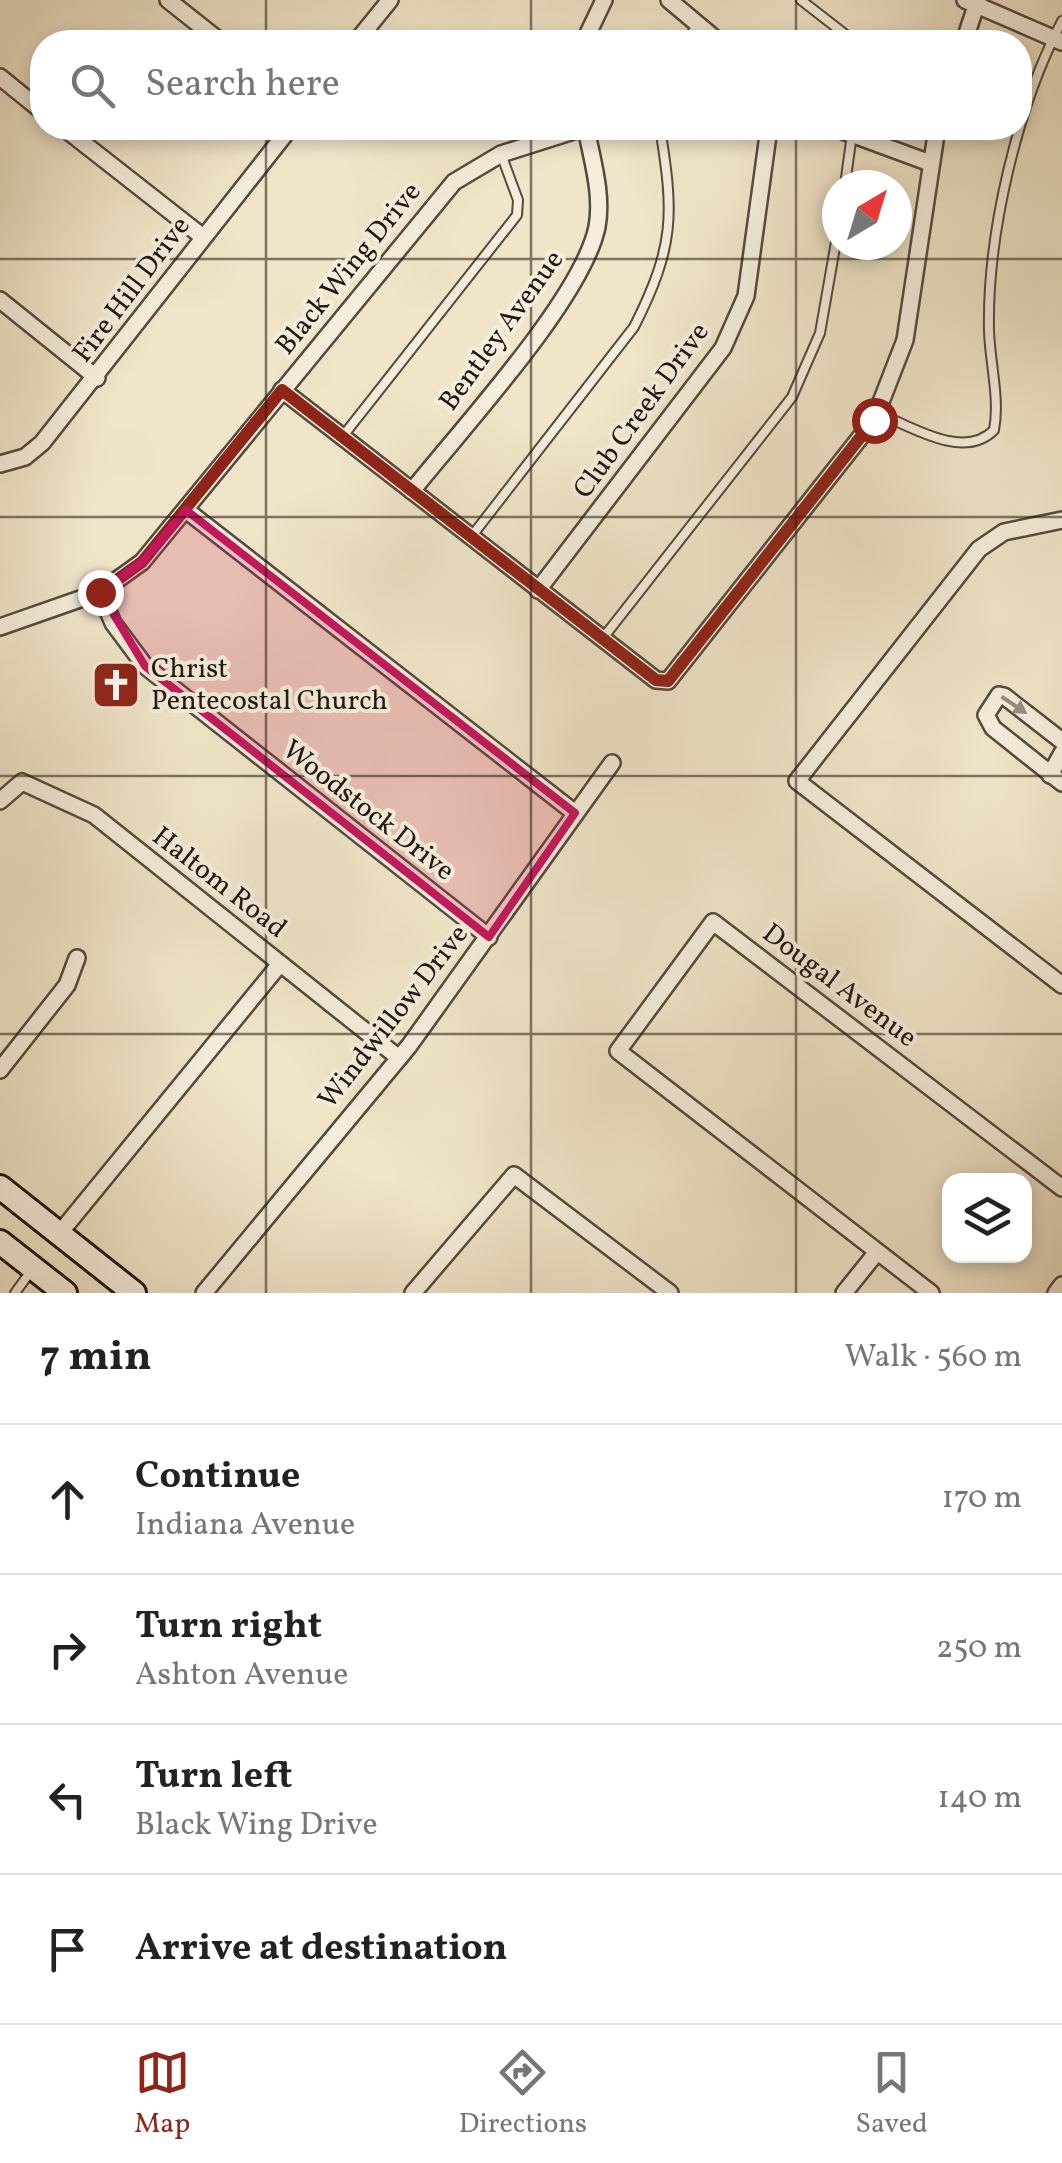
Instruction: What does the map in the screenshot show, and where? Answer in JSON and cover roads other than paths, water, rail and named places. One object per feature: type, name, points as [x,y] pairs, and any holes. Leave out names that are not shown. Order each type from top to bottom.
[{"type":"main road","points":[[0,1186],[134,1293]]},
{"type":"main road","points":[[0,1242],[65,1293]]},
{"type":"street","points":[[168,0],[206,30]]},
{"type":"street","points":[[366,30],[390,0]]},
{"type":"street","points":[[590,30],[604,0]]},
{"type":"street","points":[[669,0],[703,30]]},
{"type":"street","points":[[967,30],[973,2],[1058,40]]},
{"type":"street","points":[[0,77],[30,101]]},
{"type":"street","points":[[79,140],[203,238]]},
{"type":"street","name":"Fire Hill Drive","points":[[0,464],[25,457],[42,443],[97,378],[281,140]]},
{"type":"street","name":"Black Wing Drive","points":[[0,626],[100,592],[142,562],[436,202],[465,174],[501,154],[546,140]]},
{"type":"street","name":"Bentley Avenue","points":[[412,491],[556,310],[584,264],[598,222],[598,192],[587,140]]},
{"type":"street","name":"Club Creek Drive","points":[[538,590],[724,348],[746,296],[767,140]]},
{"type":"street","points":[[868,140],[930,164]]},
{"type":"street","points":[[282,390],[656,680],[668,681],[878,413],[905,340],[935,140]]},
{"type":"street","points":[[0,300],[97,378]]},
{"type":"street","points":[[186,510],[575,813]]},
{"type":"street","points":[[1062,520],[1004,532],[979,549],[798,782],[1062,985]]},
{"type":"street","name":"Woodstock Drive","points":[[100,592],[113,624],[145,666],[489,938]]},
{"type":"street","points":[[1062,741],[1004,696],[998,696],[986,715],[993,728],[1056,779],[1062,753]]},
{"type":"street","name":"Windwillow Drive","points":[[204,1293],[398,1058],[489,938],[612,763]]},
{"type":"street","name":"Haltom Road","points":[[0,801],[22,782],[77,805],[398,1058]]},
{"type":"street","name":"Dougal Avenue","points":[[877,1252],[618,1051],[713,922],[1062,1188]]},
{"type":"street","points":[[0,1070],[67,985],[76,958]]},
{"type":"street","points":[[59,1234],[280,964]]},
{"type":"street","points":[[413,1293],[514,1174],[670,1293]]},
{"type":"street","points":[[844,1293],[877,1252],[931,1293]]},
{"type":"street","points":[[1056,1293],[1062,1285]]},
{"type":"lane","points":[[800,0],[839,30]]},
{"type":"lane","points":[[1032,90],[1058,40],[1062,21]]},
{"type":"lane","points":[[694,30],[697,26]]},
{"type":"lane","points":[[471,537],[634,327],[654,289],[670,217],[671,178],[663,140]]},
{"type":"lane","points":[[846,170],[851,140]]},
{"type":"lane","points":[[878,413],[952,443],[987,437],[994,430],[989,331],[994,264],[1020,140]]},
{"type":"lane","points":[[342,437],[517,215],[518,200],[501,154]]},
{"type":"lane","points":[[602,639],[792,397],[820,333],[833,260]]},
{"type":"lane","points":[[15,1293],[33,1268]]},
{"type":"place","name":"Christ Pentecostal Church","points":[[116,685]]}]
